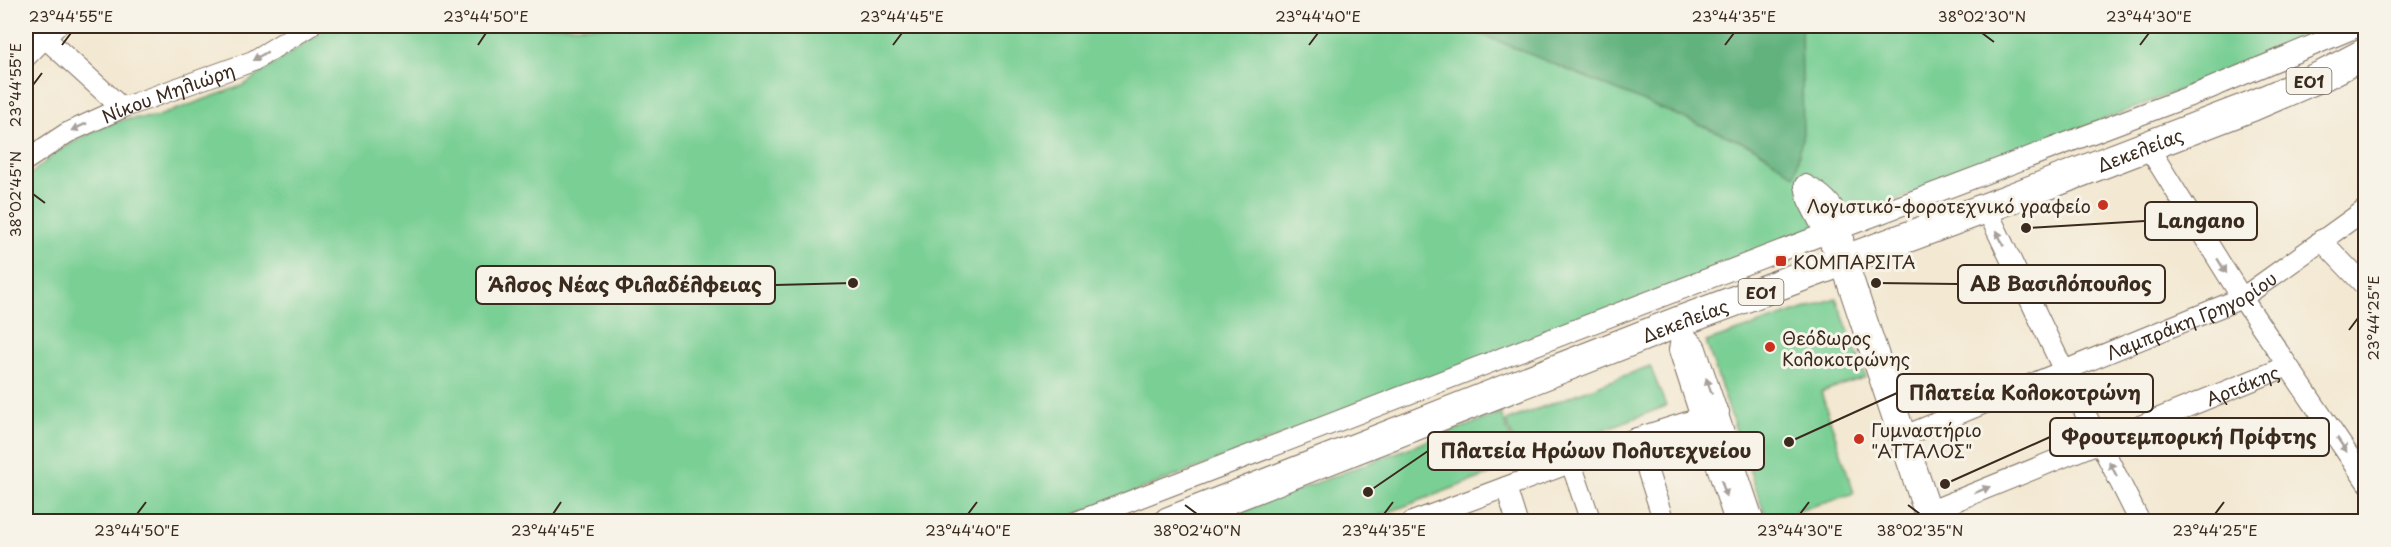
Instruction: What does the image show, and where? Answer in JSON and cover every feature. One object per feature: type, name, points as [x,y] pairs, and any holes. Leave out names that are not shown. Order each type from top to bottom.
[{"type":"main road","name":"Δεκελείας","points":[[1181,519],[2252,106],[2324,75],[2366,53]]},
{"type":"street","name":"Νίκου Μηλιώρη","points":[[26,160],[67,133],[122,108],[253,61],[310,26]]},
{"type":"street","points":[[1076,522],[2206,90],[2359,26]]},
{"type":"street","points":[[26,57],[45,30],[122,108]]},
{"type":"street","points":[[2147,145],[2242,298],[2366,481]]},
{"type":"street","points":[[1986,208],[2140,522]]},
{"type":"street","name":"Λαμπράκη Γρηγορίου","points":[[1902,437],[2242,298],[2366,209]]},
{"type":"street","points":[[1833,231],[1929,517]]},
{"type":"street","points":[[2321,240],[2366,287]]},
{"type":"street","points":[[1680,327],[1695,346],[1735,522]]},
{"type":"street","name":"Αρτάκης","points":[[1929,517],[2289,366]]},
{"type":"street","points":[[1412,522],[1444,516],[1506,487],[1637,438],[1710,415]]},
{"type":"street","points":[[1710,415],[1754,522]]},
{"type":"street","points":[[1637,438],[1664,522]]},
{"type":"street","points":[[1571,463],[1591,522]]},
{"type":"street","points":[[1506,487],[1517,522]]},
{"type":"green space","points":[[330,26],[2345,26],[1738,262],[1058,521],[26,522],[26,178],[58,151],[99,128],[126,119],[156,117],[244,85]]},
{"type":"green space","points":[[1462,26],[1801,26],[1803,133],[1795,176],[1756,148]]},
{"type":"green space","points":[[1836,298],[1866,377],[1821,392],[1854,493],[1767,521],[1706,342]]},
{"type":"green space","points":[[1650,366],[1666,406],[1522,461],[1506,421]]},
{"type":"green space","points":[[1501,413],[1520,463],[1365,521],[1216,521]]},
{"type":"place","name":"Λογιστικό-φοροτεχνικό γραφείο","points":[[2103,205]]},
{"type":"place","name":"Langano","points":[[2026,228]]},
{"type":"place","name":"ΚΟΜΠΑΡΣΙΤΑ","points":[[1781,261]]},
{"type":"place","name":"Άλσος Νέας Φιλαδέλφειας","points":[[853,283]]},
{"type":"place","name":"ΑΒ Βασιλόπουλος","points":[[1876,283]]},
{"type":"place","name":"Θεόδωρος Κολοκοτρώνης","points":[[1770,347]]},
{"type":"place","name":"Γυμναστήριο \"ΑΤΤΑΛΟΣ\"","points":[[1859,439]]},
{"type":"place","name":"Πλατεία Κολοκοτρώνη","points":[[1789,442]]},
{"type":"place","name":"Φρουτεμπορική Πρίφτης","points":[[1945,484]]},
{"type":"place","name":"Πλατεία Ηρώων Πολυτεχνείου","points":[[1368,492]]}]
